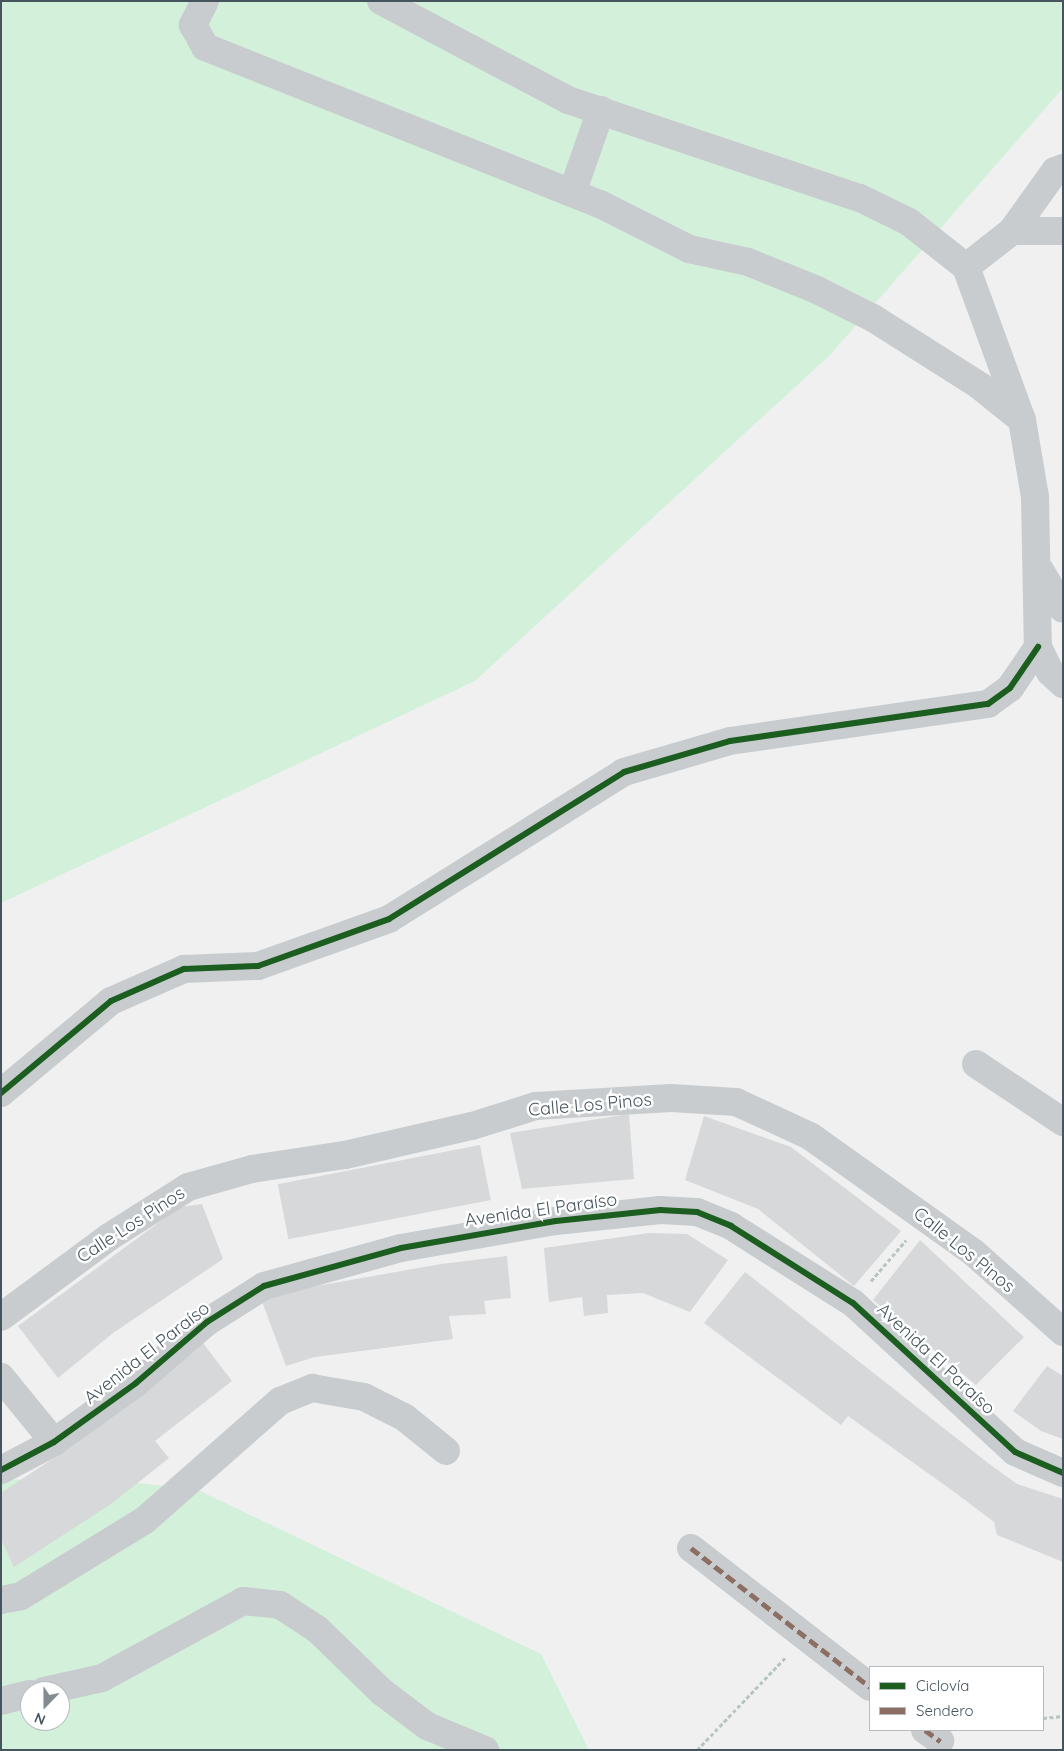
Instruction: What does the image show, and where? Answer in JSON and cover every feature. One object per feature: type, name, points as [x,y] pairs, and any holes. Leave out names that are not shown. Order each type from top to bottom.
[{"type":"street","points":[[205,1],[193,25],[205,47],[572,192],[689,249],[748,262],[865,314],[980,386],[1022,420]]},
{"type":"street","points":[[380,1],[494,64],[568,100],[860,198],[909,222],[966,267],[1022,420],[1035,497],[1038,567],[1038,647],[1050,672],[1063,684]]},
{"type":"street","points":[[572,192],[601,110]]},
{"type":"street","points":[[966,267],[1012,231],[1055,171],[1063,168]]},
{"type":"street","points":[[1012,231],[1063,231]]},
{"type":"street","points":[[1038,567],[1063,610]]},
{"type":"street","points":[[1,1093],[112,1001],[184,969],[258,966],[389,919],[624,772],[730,741],[988,704],[1010,688],[1038,647]]},
{"type":"street","points":[[976,1064],[1063,1122]]},
{"type":"street","name":"Calle Los Pinos","points":[[1,1317],[109,1237],[188,1187],[252,1169],[345,1155],[445,1132],[536,1106],[671,1098],[736,1102],[810,1136],[925,1216],[974,1253],[1063,1332]]},
{"type":"street","name":"Avenida El Paraíso","points":[[1,1470],[54,1442],[136,1383],[207,1322],[264,1286],[402,1248],[556,1220],[660,1210],[697,1212],[731,1226],[853,1303],[1015,1452],[1063,1473]]},
{"type":"street","points":[[1,1378],[54,1442]]},
{"type":"street","points":[[1,1600],[21,1596],[146,1520],[280,1401],[312,1388],[364,1397],[404,1417],[446,1451]]},
{"type":"street","points":[[691,1548],[869,1686]]},
{"type":"street","points":[[70,1685],[102,1678],[242,1601],[280,1605],[316,1628],[382,1692],[427,1726],[485,1750]]},
{"type":"street","points":[[1,1701],[20,1696]]},
{"type":"path","points":[[853,1303],[925,1216]]},
{"type":"path","points":[[696,1750],[806,1637]]},
{"type":"path","points":[[1044,1718],[1063,1716]]},
{"type":"green space","points":[[1,1],[1063,1],[1063,88],[831,354],[475,681],[1,903]]},
{"type":"green space","points":[[1,1479],[138,1483],[196,1489],[541,1654],[589,1750],[1,1750]]},
{"type":"building","points":[[629,1114],[634,1179],[522,1189],[510,1133]]},
{"type":"building","points":[[704,1116],[791,1147],[901,1231],[854,1286],[758,1209],[685,1180]]},
{"type":"building","points":[[480,1145],[491,1200],[288,1239],[278,1184]]},
{"type":"building","points":[[202,1204],[223,1259],[113,1333],[58,1378],[18,1326],[180,1207]]},
{"type":"building","points":[[649,1233],[687,1234],[728,1260],[690,1312],[643,1293],[607,1295],[608,1313],[584,1316],[582,1297],[549,1302],[544,1248]]},
{"type":"building","points":[[920,1240],[1024,1337],[976,1385],[873,1300]]},
{"type":"building","points":[[507,1256],[511,1298],[484,1301],[486,1314],[449,1316],[453,1339],[315,1357],[286,1366],[260,1296],[441,1264]]},
{"type":"building","points":[[745,1272],[1017,1484],[1063,1499],[1063,1562],[997,1535],[994,1522],[957,1494],[848,1416],[841,1425],[704,1323]]},
{"type":"building","points":[[196,1334],[232,1381],[155,1441],[169,1458],[111,1504],[14,1567],[1,1539],[1,1493],[69,1448]]},
{"type":"building","points":[[1047,1366],[1063,1376],[1063,1439],[1041,1431],[1013,1411]]},
{"type":"marked path","points":[[691,1548],[869,1686]]},
{"type":"marked path","points":[[926,1731],[940,1741]]},
{"type":"cycle path","points":[[1,1093],[111,1001],[184,969],[258,966],[389,919],[624,772],[730,741],[988,704],[1010,688],[1038,647]]},
{"type":"cycle path","points":[[1,1470],[54,1442],[136,1383],[207,1322],[264,1286],[401,1248],[556,1221],[660,1210],[697,1212],[731,1226],[853,1303],[1015,1452],[1063,1473]]}]
